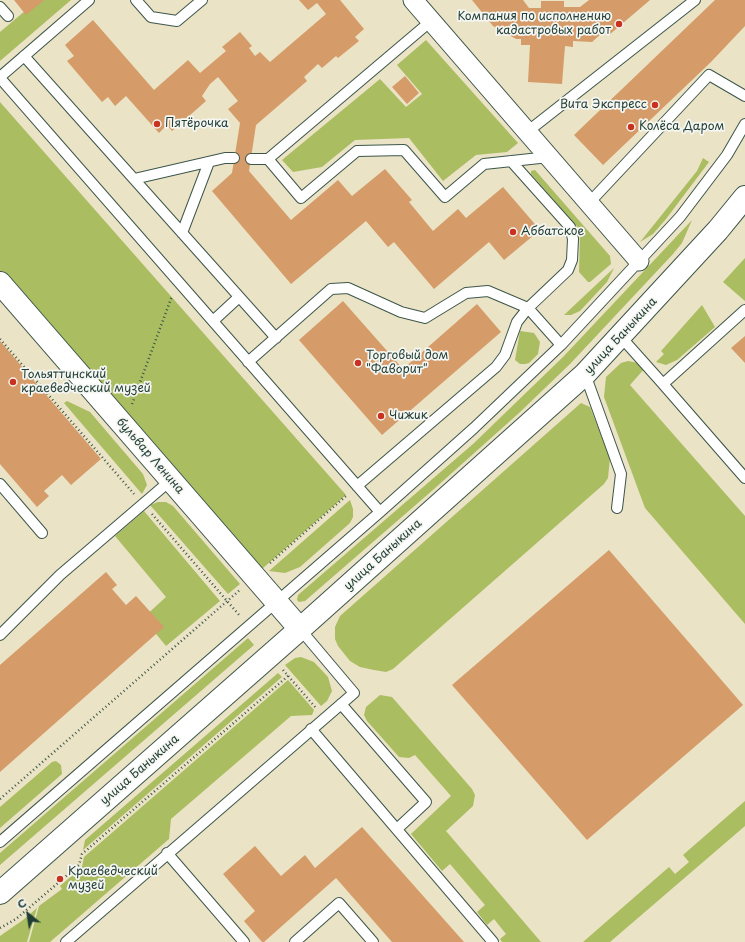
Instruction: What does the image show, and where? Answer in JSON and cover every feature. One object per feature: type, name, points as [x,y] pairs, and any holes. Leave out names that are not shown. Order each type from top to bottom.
[{"type":"main road","name":"улица Баныкина","points":[[0,892],[300,629],[585,374],[718,230],[745,197]]},
{"type":"main road","name":"бульвар Ленина","points":[[0,283],[300,629]]},
{"type":"street","points":[[413,0],[639,261]]},
{"type":"lane","points":[[89,0],[0,77],[380,512]]},
{"type":"lane","points":[[136,0],[152,17],[177,21],[202,0]]},
{"type":"lane","points":[[527,132],[695,0]]},
{"type":"lane","points":[[0,7],[8,16]]},
{"type":"lane","points":[[251,159],[268,159],[431,21]]},
{"type":"lane","points":[[24,56],[276,338]]},
{"type":"lane","points":[[589,203],[710,75],[745,96]]},
{"type":"lane","points":[[0,842],[380,512],[474,428],[561,345],[680,217],[727,155],[745,124]]},
{"type":"lane","points":[[268,159],[301,198],[357,151],[404,150],[445,197],[484,164],[549,157]]},
{"type":"lane","points":[[134,179],[225,158],[234,158]]},
{"type":"lane","points":[[357,486],[496,367],[505,355],[517,322],[528,308],[568,270],[572,260],[572,239],[570,227],[511,161]]},
{"type":"lane","points":[[182,233],[209,162]]},
{"type":"lane","points":[[248,362],[331,288],[348,288],[401,312],[425,318],[466,292],[488,291],[528,308],[561,345]]},
{"type":"lane","points":[[213,321],[239,297]]},
{"type":"lane","points":[[663,384],[745,310]]},
{"type":"lane","points":[[621,336],[745,478]]},
{"type":"lane","points":[[585,374],[621,474],[618,508]]},
{"type":"lane","points":[[0,635],[60,575],[171,480]]},
{"type":"lane","points":[[0,484],[42,533]]},
{"type":"lane","points":[[66,942],[167,853],[354,693],[300,629]]},
{"type":"lane","points":[[341,704],[426,802],[397,829]]},
{"type":"lane","points":[[311,729],[493,942]]},
{"type":"lane","points":[[167,853],[244,942]]},
{"type":"lane","points":[[295,942],[338,903],[373,942]]},
{"type":"path","points":[[124,427],[177,281]]},
{"type":"path","points":[[0,340],[242,618]]},
{"type":"path","points":[[0,799],[357,486]]},
{"type":"path","points":[[281,668],[325,717]]},
{"type":"path","points":[[0,928],[16,919],[79,865],[82,854],[288,676]]},
{"type":"green space","points":[[38,0],[71,0],[0,61],[0,32]]},
{"type":"green space","points":[[426,40],[518,143],[507,152],[476,155],[443,181],[409,138],[355,140],[322,167],[293,172],[282,160],[380,79],[406,107],[422,94],[397,65]]},
{"type":"green space","points":[[0,102],[346,495],[262,569],[0,271]]},
{"type":"green space","points":[[703,158],[709,162],[666,219],[653,234],[640,242],[697,171]]},
{"type":"green space","points":[[535,170],[610,256],[611,264],[590,282],[588,282],[579,272],[580,233],[578,228],[531,174],[531,171]]},
{"type":"green space","points":[[692,220],[682,243],[673,254],[570,364],[519,413],[305,601],[299,602],[297,600],[298,595],[473,444],[563,357]]},
{"type":"green space","points":[[745,258],[745,301],[723,282]]},
{"type":"green space","points":[[614,268],[607,282],[580,311],[571,315],[564,315]]},
{"type":"green space","points":[[702,305],[715,327],[677,360],[666,365],[656,362],[664,354],[661,351]]},
{"type":"green space","points":[[520,331],[534,333],[540,342],[538,354],[529,363],[525,364],[520,364],[515,360]]},
{"type":"green space","points":[[628,361],[638,363],[645,368],[630,385],[745,516],[745,624],[645,508],[604,397],[606,377],[621,363]]},
{"type":"green space","points":[[67,401],[90,412],[143,474],[147,485],[142,494],[64,403]]},
{"type":"green space","points":[[581,403],[590,407],[610,458],[608,478],[604,484],[393,669],[386,672],[374,670],[360,667],[350,661],[338,646],[335,639],[335,627],[340,616]]},
{"type":"green space","points":[[350,500],[353,509],[353,517],[350,523],[300,567],[285,573],[269,571]]},
{"type":"green space","points":[[158,502],[166,502],[173,506],[240,584],[228,594],[150,505]]},
{"type":"green space","points":[[144,511],[220,601],[166,646],[143,618],[166,597],[115,536]]},
{"type":"green space","points":[[248,638],[254,645],[0,865],[0,853]]},
{"type":"green space","points":[[301,657],[314,662],[328,677],[332,691],[327,701],[321,706],[285,665],[295,658]]},
{"type":"green space","points":[[278,673],[282,677],[83,850],[85,840]]},
{"type":"green space","points":[[288,680],[314,710],[312,715],[291,716],[171,819],[169,839],[50,942],[29,942],[39,906],[62,889],[60,886],[82,867],[84,857]]},
{"type":"green space","points":[[380,695],[392,697],[472,789],[475,795],[473,806],[446,831],[541,942],[502,942],[500,939],[506,934],[494,919],[487,925],[477,912],[485,905],[450,864],[442,871],[411,834],[451,796],[415,755],[409,758],[399,757],[367,721],[364,715],[366,707]]},
{"type":"green space","points":[[56,761],[61,765],[62,774],[0,828],[0,807],[52,762]]},
{"type":"green space","points":[[745,801],[745,826],[610,942],[583,942],[669,867],[675,874],[689,862],[683,855]]},
{"type":"green space","points":[[37,908],[27,942],[0,942],[0,936]]},
{"type":"building","points":[[14,0],[44,0],[26,15]]},
{"type":"building","points":[[299,0],[340,0],[364,29],[355,37],[359,41],[338,58],[336,56],[322,68],[318,64],[304,77],[307,81],[256,125],[249,171],[291,220],[338,180],[352,196],[385,169],[412,200],[409,202],[433,231],[458,209],[466,218],[503,187],[540,230],[504,260],[489,242],[434,289],[394,242],[388,247],[366,221],[291,284],[212,191],[232,173],[240,123],[228,109],[238,101],[218,77],[210,84],[202,96],[206,101],[172,131],[167,125],[159,133],[126,96],[115,106],[108,97],[102,102],[67,61],[74,56],[65,45],[93,20],[154,90],[188,60],[200,73],[226,51],[222,47],[240,32],[252,46],[249,48],[255,56],[260,52],[270,62],[326,14],[317,3],[308,10]]},
{"type":"building","points":[[472,0],[523,0],[529,8],[541,8],[541,1],[564,1],[564,7],[580,7],[589,0],[650,0],[609,35],[602,33],[592,42],[573,41],[573,47],[565,46],[562,84],[528,82],[530,45],[521,45],[521,39],[516,39],[493,26]]},
{"type":"building","points":[[715,0],[745,0],[745,26],[711,62],[603,165],[574,135]]},
{"type":"building","points":[[405,76],[419,93],[407,104],[392,87]]},
{"type":"building","name":"Торговый дом \"Фаворит\"","points":[[343,301],[403,369],[477,304],[501,332],[382,435],[299,340]]},
{"type":"building","points":[[745,336],[745,363],[731,348]]},
{"type":"building","points":[[0,341],[101,459],[71,485],[62,475],[44,491],[49,496],[37,507],[0,464]]},
{"type":"building","points":[[609,550],[743,705],[587,840],[452,685]]},
{"type":"building","points":[[106,572],[117,585],[112,589],[126,605],[136,596],[164,627],[0,772],[0,665]]},
{"type":"building","points":[[362,827],[464,942],[392,942],[336,878],[264,942],[262,942],[244,921],[255,911],[223,874],[255,846],[281,876],[305,855],[315,868]]},
{"type":"place","name":"Компания по исполнению кадастровых работ","points":[[619,24]]},
{"type":"place","name":"Вита Экспресс","points":[[655,105]]},
{"type":"place","name":"Пятёрочка","points":[[157,124]]},
{"type":"place","name":"Колёса Даром","points":[[631,127]]},
{"type":"place","name":"Аббатское","points":[[513,232]]},
{"type":"place","name":"Торговый дом \"Фаворит\"","points":[[358,363]]},
{"type":"place","name":"Тольяттинский краеведческий музей","points":[[13,382]]},
{"type":"place","name":"Чижик","points":[[381,416]]},
{"type":"place","name":"Краеведческий музей","points":[[60,879]]}]
